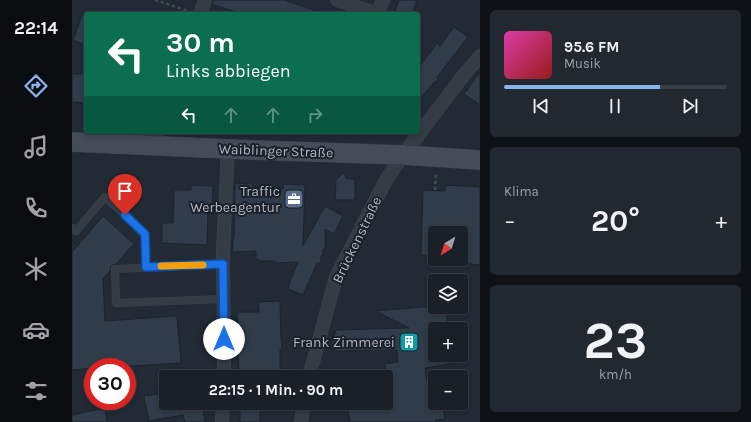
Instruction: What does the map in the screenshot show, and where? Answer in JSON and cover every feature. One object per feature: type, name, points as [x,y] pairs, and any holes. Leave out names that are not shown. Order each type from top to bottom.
[{"type":"street","points":[[197,12],[205,0]]},
{"type":"street","points":[[337,0],[372,12],[378,10],[383,0]]},
{"type":"street","name":"Brückenstraße","points":[[420,133],[480,56]]},
{"type":"street","name":"Brückenstraße","points":[[311,370],[336,277],[386,180],[419,134]]},
{"type":"street","name":"Waiblinger Straße","points":[[72,142],[154,139],[228,149],[403,155],[480,160]]},
{"type":"street","points":[[224,370],[223,264],[228,149]]},
{"type":"street","points":[[222,422],[223,410]]},
{"type":"street","points":[[301,422],[303,410]]},
{"type":"lane","points":[[72,228],[76,232],[105,197],[145,234],[146,267]]},
{"type":"lane","points":[[223,264],[114,268],[116,303],[224,298]]},
{"type":"path","points":[[155,0],[193,12]]},
{"type":"building","points":[[213,0],[284,0],[319,12],[236,12],[212,4]]},
{"type":"building","points":[[399,0],[417,0],[413,12],[395,12]]},
{"type":"building","points":[[85,8],[86,8],[86,12],[84,12],[84,44],[73,40]]},
{"type":"building","points":[[454,27],[468,37],[437,77],[438,81],[434,82],[420,100],[420,66],[437,43],[440,46]]},
{"type":"building","points":[[480,72],[480,105],[464,94]]},
{"type":"building","points":[[72,74],[84,74],[84,103],[72,102]]},
{"type":"building","points":[[343,173],[347,179],[355,179],[355,200],[335,200],[336,180]]},
{"type":"building","points":[[235,183],[253,184],[253,187],[283,189],[284,184],[305,185],[303,246],[325,206],[343,216],[334,234],[325,229],[325,249],[323,249],[323,255],[321,256],[321,263],[317,263],[303,295],[288,289],[298,262],[275,263],[275,261],[259,261],[256,259],[256,251],[233,252]]},
{"type":"building","points":[[191,185],[213,186],[212,212],[208,212],[207,245],[162,243],[162,223],[173,223],[174,190],[191,190]]},
{"type":"building","points":[[445,185],[480,187],[480,265],[468,264],[468,226],[428,226],[428,256],[421,255],[423,190],[445,191]]},
{"type":"building","points":[[103,216],[134,244],[116,264],[111,266],[110,271],[103,279],[105,321],[177,316],[181,363],[136,366],[136,358],[84,358],[84,369],[72,370],[72,252]]},
{"type":"building","points":[[280,301],[282,349],[280,350],[280,370],[239,370],[237,312],[259,312],[258,302]]},
{"type":"building","points":[[428,307],[428,314],[447,314],[447,322],[428,322],[428,362],[463,362],[425,368],[428,388],[428,410],[443,410],[445,419],[435,420],[436,422],[350,422],[348,410],[393,410],[393,370],[386,370],[385,364],[398,362],[397,350],[334,351],[336,345],[331,344],[336,330],[409,328],[375,311]]},
{"type":"building","points":[[158,394],[159,410],[208,410],[203,411],[205,422],[185,422],[183,415],[149,421],[144,396]]},
{"type":"building","points":[[96,410],[105,410],[107,422],[72,422],[72,415]]},
{"type":"building","points":[[240,410],[260,410],[260,422],[240,422]]},
{"type":"slow traffic","points":[[161,266],[203,265]]},
{"type":"place","name":"Traffic Werbeagentur","points":[[294,199]]},
{"type":"place","name":"Frank Zimmerei","points":[[409,342]]},
{"type":"route","points":[[125,215],[145,234],[146,267],[223,264],[224,339]]}]
